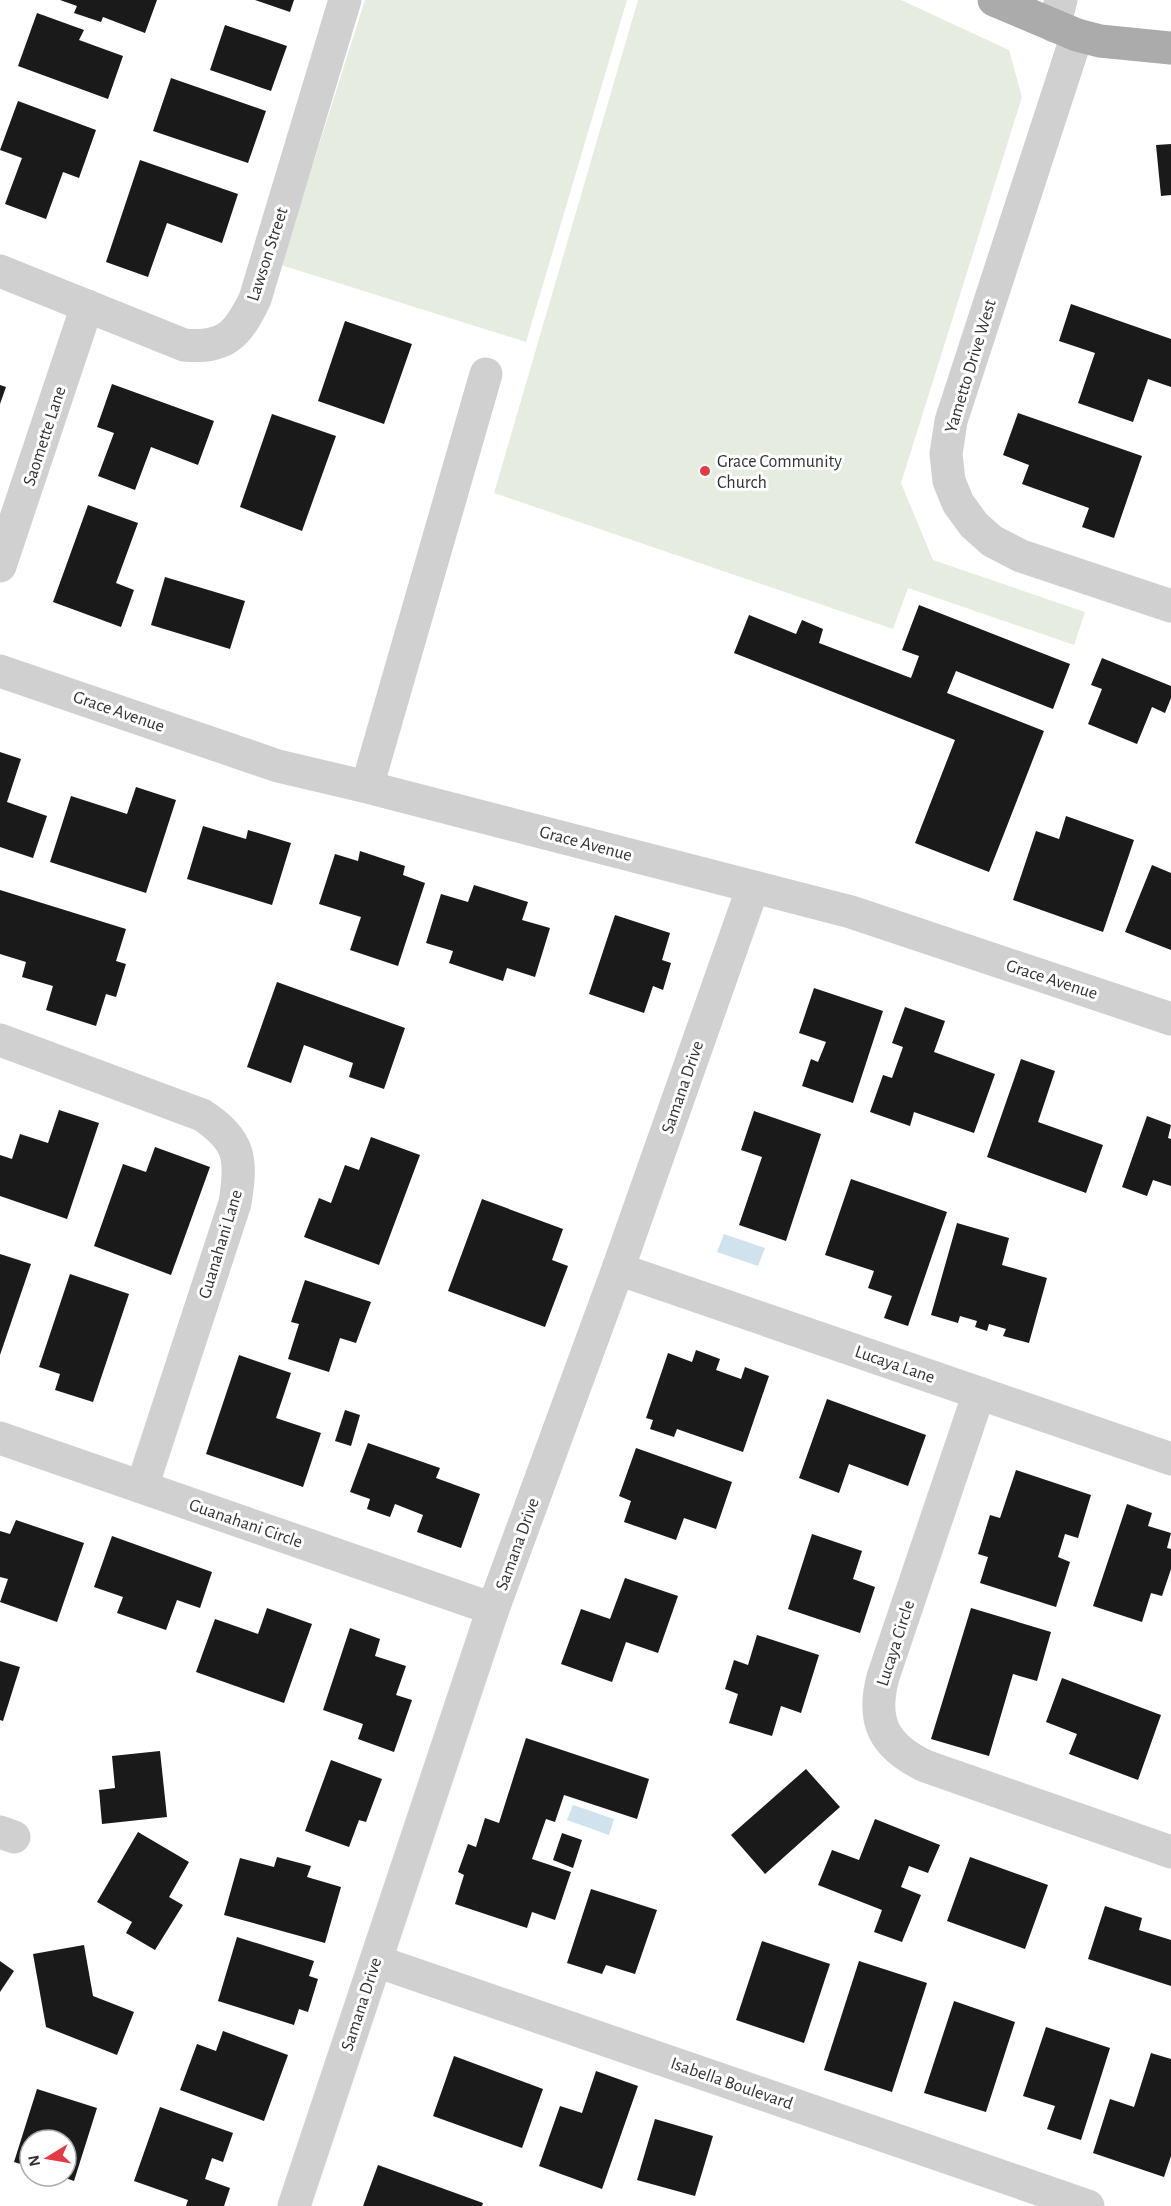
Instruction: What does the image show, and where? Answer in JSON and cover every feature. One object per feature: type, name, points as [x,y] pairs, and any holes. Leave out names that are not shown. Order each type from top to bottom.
[{"type":"main road","points":[[994,0],[1064,20],[1100,41],[1171,48]]},
{"type":"street","name":"Lawson Street","points":[[0,272],[172,341],[198,346],[221,342],[229,338],[243,323],[255,299],[345,0]]},
{"type":"street","name":"Yametto Drive West","points":[[1064,20],[951,422],[946,454],[949,481],[958,503],[974,525],[992,541],[1021,556],[1171,606]]},
{"type":"street","name":"Saomette Lane","points":[[0,566],[87,306]]},
{"type":"street","points":[[367,787],[486,374]]},
{"type":"street","name":"Grace Avenue","points":[[0,671],[278,766],[850,912],[1171,1019]]},
{"type":"street","name":"Samana Drive","points":[[294,2206],[493,1609],[618,1269],[753,887]]},
{"type":"street","name":"Guanahani Lane","points":[[0,1040],[202,1115],[222,1128],[236,1148],[240,1175],[235,1203],[142,1487]]},
{"type":"street","name":"Lucaya Lane","points":[[618,1269],[1171,1459]]},
{"type":"street","name":"Lucaya Circle","points":[[979,1393],[883,1677],[878,1706],[881,1726],[891,1743],[900,1751],[926,1766],[1171,1852]]},
{"type":"street","name":"Guanahani Circle","points":[[0,1438],[493,1609]]},
{"type":"street","name":"Isabella Boulevard","points":[[375,1961],[1088,2206]]},
{"type":"shaded area","points":[[365,0],[627,0],[526,342],[281,265]]},
{"type":"shaded area","points":[[638,0],[901,0],[1009,50],[1022,97],[901,483],[933,560],[1085,612],[1074,645],[908,588],[893,629],[494,493]]},
{"type":"water","points":[[724,1234],[765,1248],[758,1266],[717,1252]]},
{"type":"water","points":[[573,1805],[614,1819],[609,1835],[567,1820]]},
{"type":"building","points":[[60,0],[157,0],[145,33],[103,17],[101,22],[74,13],[77,6]]},
{"type":"building","points":[[255,0],[294,0],[290,12]]},
{"type":"building","points":[[37,13],[84,30],[79,40],[123,56],[108,99],[18,66]]},
{"type":"building","points":[[225,25],[287,46],[271,91],[210,70]]},
{"type":"building","points":[[171,78],[266,111],[248,163],[153,131]]},
{"type":"building","points":[[18,101],[96,130],[79,178],[63,172],[46,219],[5,204],[22,158],[0,150]]},
{"type":"building","points":[[1171,144],[1171,195],[1161,196],[1156,145]]},
{"type":"building","points":[[140,160],[238,194],[222,243],[167,223],[148,277],[106,262]]},
{"type":"building","points":[[1071,304],[1171,339],[1171,387],[1148,379],[1133,422],[1078,403],[1095,353],[1059,341]]},
{"type":"building","points":[[345,321],[412,344],[384,424],[318,401]]},
{"type":"building","points":[[112,384],[214,421],[198,465],[151,447],[135,490],[98,476],[114,433],[97,427]]},
{"type":"building","points":[[0,385],[6,387],[0,404]]},
{"type":"building","points":[[1018,413],[1142,456],[1114,538],[1082,527],[1089,508],[1022,484],[1029,465],[1003,455]]},
{"type":"building","points":[[272,414],[336,436],[302,531],[240,507]]},
{"type":"building","points":[[88,505],[138,523],[116,583],[134,590],[121,627],[53,602]]},
{"type":"building","points":[[165,577],[245,601],[230,649],[151,625]]},
{"type":"building","points":[[919,605],[1070,664],[1053,709],[956,671],[947,693],[1044,731],[989,872],[915,843],[955,740],[734,653],[749,615],[796,634],[802,620],[823,629],[819,643],[911,678],[919,656],[902,650]]},
{"type":"building","points":[[1102,658],[1171,686],[1171,698],[1165,713],[1152,707],[1137,744],[1088,724],[1102,689],[1091,685]]},
{"type":"building","points":[[0,752],[21,759],[7,802],[47,816],[33,858],[0,847]]},
{"type":"building","points":[[136,787],[176,800],[146,893],[50,862],[71,796],[127,814]]},
{"type":"building","points":[[1066,816],[1134,840],[1103,932],[1013,900],[1036,831],[1059,839]]},
{"type":"building","points":[[203,826],[246,839],[248,830],[291,843],[272,905],[187,879]]},
{"type":"building","points":[[360,851],[405,866],[403,875],[425,883],[398,966],[350,950],[361,917],[319,904],[335,854],[358,861]]},
{"type":"building","points":[[1152,865],[1171,873],[1171,950],[1125,932]]},
{"type":"building","points":[[474,885],[528,902],[522,920],[550,928],[535,977],[507,968],[503,981],[449,963],[453,951],[426,943],[441,894],[468,902]]},
{"type":"building","points":[[0,890],[126,929],[116,961],[126,964],[116,997],[106,994],[96,1026],[46,1010],[53,986],[22,977],[26,962],[0,954]]},
{"type":"building","points":[[615,915],[670,933],[662,960],[671,963],[663,990],[653,986],[644,1013],[589,994]]},
{"type":"building","points":[[277,982],[405,1028],[384,1089],[349,1077],[353,1063],[304,1045],[291,1083],[247,1067]]},
{"type":"building","points":[[814,988],[883,1011],[853,1103],[802,1086],[811,1059],[818,1062],[826,1042],[799,1033]]},
{"type":"building","points":[[905,1007],[945,1021],[934,1052],[995,1074],[974,1133],[914,1112],[910,1126],[870,1112],[883,1075],[892,1078],[903,1047],[892,1043]]},
{"type":"building","points":[[1021,1059],[1055,1071],[1038,1122],[1103,1145],[1086,1193],[987,1157]]},
{"type":"building","points":[[59,1110],[99,1123],[67,1219],[0,1196],[0,1155],[12,1159],[20,1134],[48,1143]]},
{"type":"building","points":[[754,1111],[821,1134],[786,1241],[739,1225],[762,1157],[741,1150]]},
{"type":"building","points":[[1147,1116],[1171,1125],[1168,1138],[1171,1139],[1171,1186],[1153,1180],[1147,1196],[1122,1187]]},
{"type":"building","points":[[371,1137],[420,1155],[379,1265],[304,1237],[319,1198],[331,1203],[345,1165],[359,1170]]},
{"type":"building","points":[[155,1147],[210,1167],[171,1275],[94,1246],[123,1164],[146,1172]]},
{"type":"building","points":[[851,1179],[947,1212],[908,1326],[884,1318],[892,1296],[868,1288],[874,1271],[825,1255]]},
{"type":"building","points":[[482,1199],[563,1229],[552,1260],[568,1266],[545,1327],[448,1291]]},
{"type":"building","points":[[957,1223],[1009,1238],[1002,1265],[1047,1278],[1029,1343],[1003,1336],[1006,1329],[989,1324],[987,1331],[975,1327],[977,1321],[960,1316],[958,1323],[931,1315]]},
{"type":"building","points":[[0,1254],[31,1264],[0,1355]]},
{"type":"building","points":[[70,1274],[129,1294],[93,1402],[55,1390],[60,1374],[39,1367]]},
{"type":"building","points":[[305,1280],[371,1302],[356,1343],[340,1338],[329,1372],[288,1359],[299,1324],[291,1322]]},
{"type":"building","points":[[696,1350],[720,1359],[716,1370],[741,1379],[745,1367],[769,1376],[743,1452],[677,1429],[674,1437],[650,1429],[653,1420],[646,1418],[668,1353],[692,1362]]},
{"type":"building","points":[[239,1355],[291,1373],[276,1418],[321,1433],[303,1487],[206,1454]]},
{"type":"building","points":[[827,1399],[926,1435],[908,1486],[849,1464],[839,1493],[799,1478]]},
{"type":"building","points":[[345,1410],[360,1415],[351,1446],[335,1441]]},
{"type":"building","points":[[368,1443],[440,1468],[436,1478],[480,1494],[461,1548],[417,1532],[423,1515],[395,1504],[390,1517],[367,1509],[370,1499],[350,1492]]},
{"type":"building","points":[[636,1448],[732,1482],[716,1529],[684,1518],[676,1540],[624,1522],[631,1501],[619,1496]]},
{"type":"building","points":[[1016,1470],[1091,1495],[1078,1538],[1065,1534],[1058,1557],[1070,1562],[1056,1607],[980,1583],[988,1557],[978,1554],[990,1515],[1000,1518]]},
{"type":"building","points":[[1127,1504],[1152,1513],[1148,1526],[1171,1533],[1167,1548],[1171,1549],[1171,1569],[1162,1596],[1151,1593],[1142,1622],[1093,1606]]},
{"type":"building","points":[[16,1520],[84,1543],[57,1622],[0,1602],[8,1579],[0,1577],[0,1531],[10,1534]]},
{"type":"building","points":[[812,1534],[862,1551],[853,1579],[875,1587],[860,1633],[788,1609]]},
{"type":"building","points":[[112,1536],[212,1572],[200,1608],[177,1600],[166,1630],[117,1613],[123,1597],[94,1587]]},
{"type":"building","points":[[625,1578],[678,1596],[658,1653],[626,1642],[612,1682],[561,1664],[581,1609],[610,1619]]},
{"type":"building","points":[[267,1608],[312,1624],[284,1703],[196,1672],[215,1619],[258,1634]]},
{"type":"building","points":[[971,1608],[1051,1632],[1037,1681],[1013,1674],[989,1756],[931,1739]]},
{"type":"building","points":[[350,1628],[380,1639],[375,1656],[406,1666],[396,1695],[412,1700],[394,1752],[358,1739],[363,1724],[323,1710]]},
{"type":"building","points":[[757,1635],[819,1655],[801,1713],[781,1706],[772,1736],[729,1723],[738,1694],[725,1689],[734,1660],[748,1665]]},
{"type":"building","points":[[0,1661],[20,1667],[3,1721],[0,1720]]},
{"type":"building","points":[[1062,1678],[1161,1715],[1138,1780],[1069,1754],[1077,1734],[1046,1722]]},
{"type":"building","points":[[526,1738],[649,1779],[637,1819],[564,1795],[555,1822],[546,1819],[532,1859],[571,1872],[555,1920],[532,1912],[527,1928],[455,1904],[464,1875],[458,1872],[468,1844],[476,1847],[485,1818],[499,1823]]},
{"type":"building","points":[[160,1751],[167,1817],[102,1824],[99,1790],[115,1788],[112,1756]]},
{"type":"building","points":[[331,1760],[382,1779],[366,1822],[359,1820],[349,1847],[305,1831]]},
{"type":"building","points":[[806,1769],[840,1807],[765,1874],[731,1835]]},
{"type":"building","points":[[875,1819],[940,1845],[928,1873],[909,1866],[901,1887],[921,1895],[902,1942],[874,1932],[882,1910],[818,1885],[832,1850],[859,1860]]},
{"type":"building","points":[[138,1832],[189,1862],[169,1897],[183,1905],[155,1950],[126,1933],[132,1922],[97,1902]]},
{"type":"building","points":[[562,1833],[582,1840],[573,1868],[553,1860]]},
{"type":"building","points":[[277,1857],[311,1866],[307,1877],[341,1887],[325,1943],[224,1915],[240,1858],[274,1867]]},
{"type":"building","points":[[970,1857],[1048,1885],[1025,1949],[947,1921]]},
{"type":"building","points":[[591,1889],[657,1910],[635,1974],[606,1965],[602,1974],[567,1963]]},
{"type":"building","points":[[1105,1906],[1142,1918],[1139,1930],[1171,1940],[1171,1986],[1088,1959]]},
{"type":"building","points":[[237,1937],[314,1961],[309,1976],[318,1979],[308,2012],[299,2009],[294,2025],[218,2001]]},
{"type":"building","points":[[762,1941],[830,1964],[804,2043],[736,2020]]},
{"type":"building","points":[[84,1945],[93,1996],[134,2012],[117,2055],[46,2027],[33,1954]]},
{"type":"building","points":[[0,1961],[14,1971],[0,1992]]},
{"type":"building","points":[[859,1961],[927,1983],[892,2092],[824,2070]]},
{"type":"building","points":[[954,2001],[1015,2022],[986,2112],[924,2093]]},
{"type":"building","points":[[1046,2027],[1110,2048],[1081,2140],[1047,2129],[1055,2106],[1023,2096]]},
{"type":"building","points":[[223,2031],[288,2055],[264,2121],[180,2090],[197,2044],[216,2051]]},
{"type":"building","points":[[1151,2053],[1171,2059],[1171,2156],[1164,2177],[1093,2153],[1110,2099],[1134,2107]]},
{"type":"building","points":[[454,2056],[543,2089],[522,2148],[433,2116]]},
{"type":"building","points":[[596,2071],[638,2086],[602,2189],[539,2166],[560,2106],[582,2113]]},
{"type":"building","points":[[37,2089],[97,2108],[78,2168],[78,2128],[25,2128]]},
{"type":"building","points":[[160,2107],[233,2133],[223,2162],[212,2158],[205,2179],[230,2188],[224,2206],[186,2206],[188,2200],[134,2181]]},
{"type":"building","points":[[655,2119],[713,2136],[695,2196],[637,2180]]},
{"type":"building","points":[[18,2149],[18,2163],[14,2162]]},
{"type":"building","points":[[378,2165],[483,2203],[482,2206],[363,2206]]},
{"type":"place","name":"Grace Community Church","points":[[705,471]]}]
